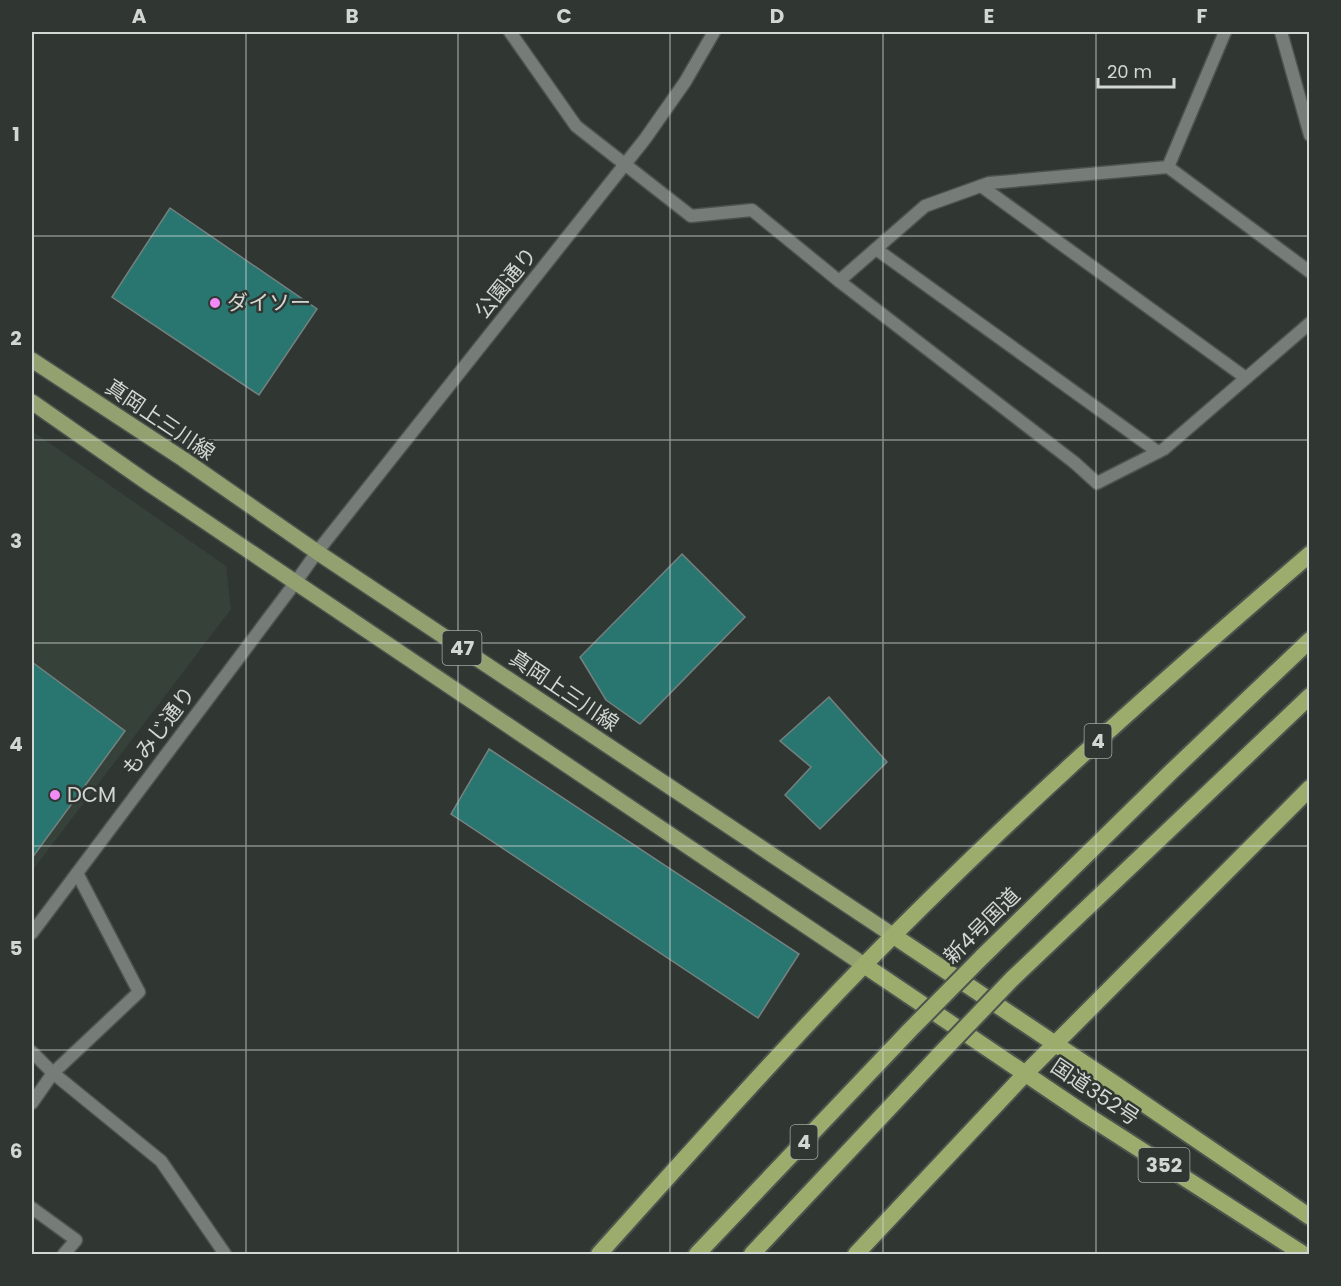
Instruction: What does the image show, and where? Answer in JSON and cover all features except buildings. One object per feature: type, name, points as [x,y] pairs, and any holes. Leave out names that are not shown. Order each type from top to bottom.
[{"type":"highway","name":"4","points":[[599,1254],[822,1009],[916,913],[1054,781],[1185,661],[1310,554]]},
{"type":"highway","name":"新4号国道","points":[[697,1254],[982,957],[1310,640]]},
{"type":"highway","name":"4","points":[[752,1254],[1012,980],[1310,696]]},
{"type":"highway","points":[[856,1254],[1026,1073],[1310,788]]},
{"type":"highway","name":"国道352号","points":[[894,936],[1310,1217]]},
{"type":"highway","name":"国道352号","points":[[864,965],[1089,1116],[1303,1254]]},
{"type":"main road","name":"真岡上三川線","points":[[32,360],[894,936]]},
{"type":"main road","name":"47","points":[[32,402],[295,583],[864,965]]},
{"type":"street","points":[[510,32],[576,126],[691,216],[752,210],[839,281],[1075,463],[1097,483],[1164,449],[1310,323]]},
{"type":"street","name":"公園通り","points":[[317,552],[645,139],[685,82],[714,32]]},
{"type":"street","points":[[1168,167],[1225,32]]},
{"type":"street","points":[[1281,32],[1310,135]]},
{"type":"street","points":[[839,281],[925,206],[989,183],[1168,167],[1310,272]]},
{"type":"street","points":[[981,186],[1245,378]]},
{"type":"street","points":[[876,249],[1158,452]]},
{"type":"street","name":"もみじ通り","points":[[32,933],[317,552]]},
{"type":"street","points":[[32,1103],[53,1073],[139,992],[77,873]]},
{"type":"street","points":[[32,1052],[53,1073],[161,1161],[225,1254]]},
{"type":"street","points":[[32,1208],[76,1240],[64,1254]]},
{"type":"shaded area","points":[[32,431],[226,566],[231,609],[32,871]]},
{"type":"place","name":"ダイソー","points":[[215,303]]},
{"type":"place","name":"DCM","points":[[55,795]]}]
